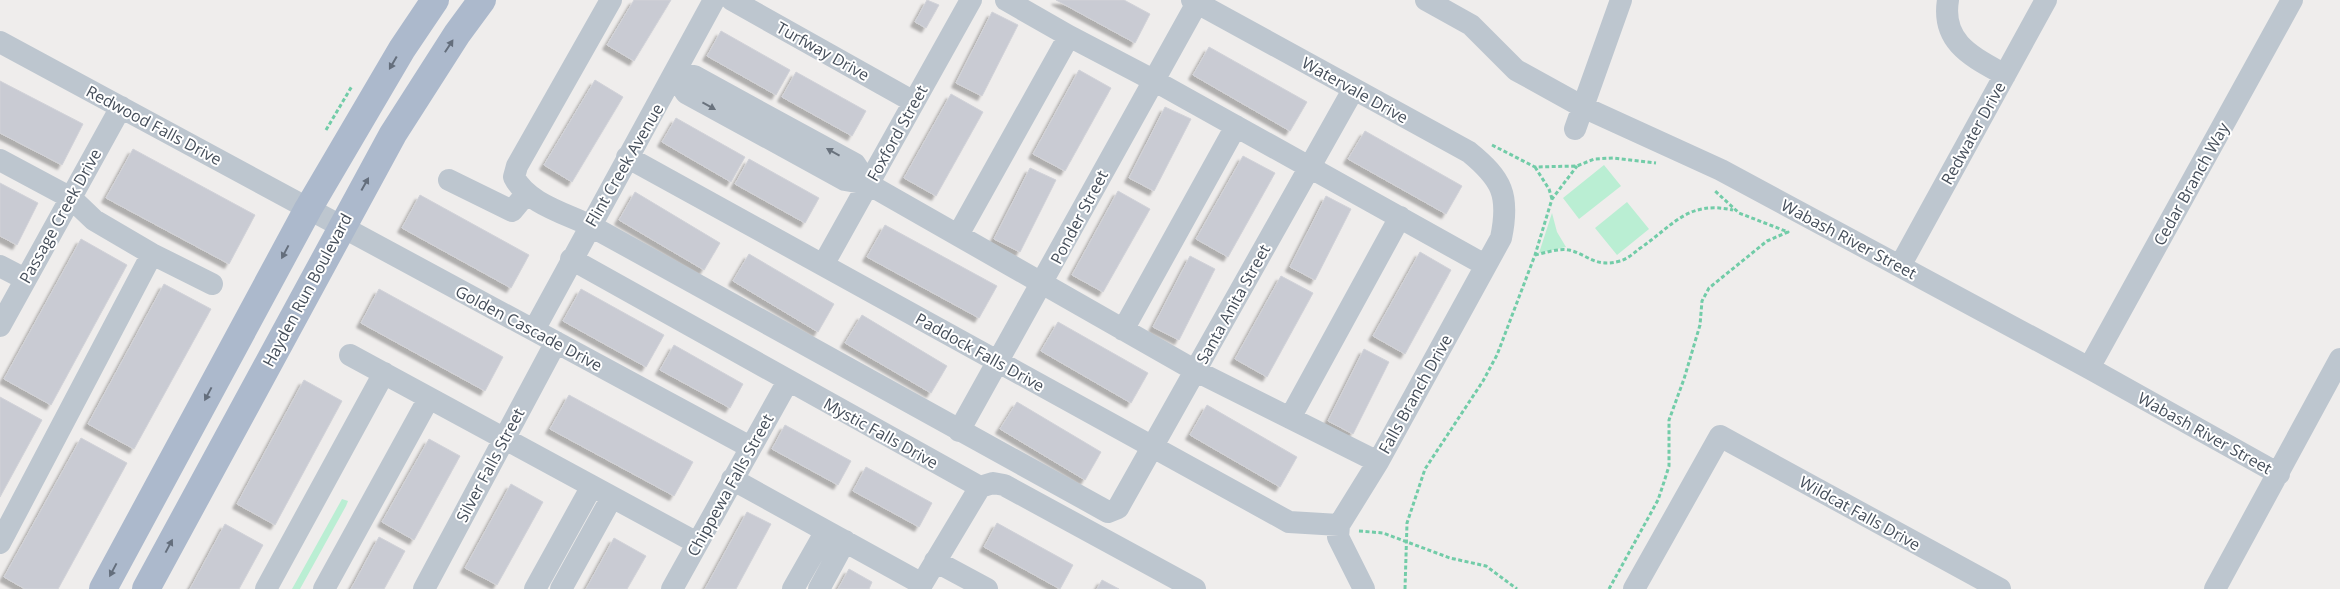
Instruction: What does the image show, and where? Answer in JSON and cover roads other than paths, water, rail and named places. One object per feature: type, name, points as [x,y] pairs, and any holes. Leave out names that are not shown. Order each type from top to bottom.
[{"type":"main road","points":[[103,589],[308,209],[402,50],[435,0]]},
{"type":"main road","name":"Hayden Run Boulevard","points":[[146,589],[341,227],[416,96],[482,0]]},
{"type":"street","points":[[611,0],[517,166],[514,177],[519,187],[959,431]]},
{"type":"street","name":"Flint Creek Avenue","points":[[534,330],[589,225],[714,0]]},
{"type":"street","name":"Turfway Drive","points":[[732,0],[914,102]]},
{"type":"street","name":"Foxford Street","points":[[823,265],[971,0]]},
{"type":"street","points":[[1006,0],[1486,265]]},
{"type":"street","name":"Wabash River Street","points":[[1426,0],[1471,25],[1516,70],[1583,107],[1721,170],[2089,368],[2279,474]]},
{"type":"street","points":[[1575,129],[1621,0]]},
{"type":"street","points":[[1948,0],[1946,11],[1950,32],[1961,49],[2004,75]]},
{"type":"street","name":"Redwater Drive","points":[[1900,266],[2046,0]]},
{"type":"street","name":"Cedar Branch Way","points":[[2089,368],[2292,0]]},
{"type":"street","name":"Ponder Street","points":[[959,431],[1043,283],[1195,1]]},
{"type":"street","name":"Watervale Drive","points":[[1195,1],[1353,90],[1469,152],[1489,169],[1501,185],[1503,194]]},
{"type":"street","points":[[958,235],[1069,36]]},
{"type":"street","name":"Redwood Falls Drive","points":[[0,42],[308,209]]},
{"type":"street","points":[[674,75],[694,76],[855,164],[868,184],[1123,330],[1196,371],[1378,462]]},
{"type":"street","name":"Santa Anita Street","points":[[959,431],[1108,512],[1118,508],[1353,90]]},
{"type":"street","name":"Passage Creek Drive","points":[[0,326],[24,279],[121,107]]},
{"type":"street","points":[[1123,330],[1236,126]]},
{"type":"street","name":"Paddock Falls Drive","points":[[627,157],[1289,522],[1339,525]]},
{"type":"street","points":[[0,160],[71,198],[94,220],[152,254],[212,284]]},
{"type":"street","points":[[449,180],[512,211],[527,193]]},
{"type":"street","name":"Falls Branch Drive","points":[[1339,525],[1378,462],[1501,238],[1505,220],[1503,194]]},
{"type":"street","name":"Golden Cascade Drive","points":[[308,209],[750,447]]},
{"type":"street","points":[[1290,418],[1400,217]]},
{"type":"street","points":[[0,543],[152,254]]},
{"type":"street","name":"Mystic Falls Drive","points":[[571,259],[980,487]]},
{"type":"street","points":[[0,266],[24,279]]},
{"type":"street","name":"Silver Falls Street","points":[[424,589],[556,342]]},
{"type":"street","points":[[350,355],[697,544]]},
{"type":"street","points":[[2215,589],[2340,359]]},
{"type":"street","points":[[266,589],[384,373]]},
{"type":"street","name":"Chippewa Falls Street","points":[[672,589],[788,381]]},
{"type":"street","points":[[324,589],[429,398]]},
{"type":"street","name":"Wildcat Falls Drive","points":[[1634,589],[1720,436],[2000,589]]},
{"type":"street","points":[[732,479],[835,536],[921,587],[980,487],[993,483],[1004,485],[1195,589]]},
{"type":"street","points":[[535,589],[592,486]]},
{"type":"street","points":[[561,589],[612,497]]},
{"type":"street","points":[[1339,525],[1338,537],[1364,589]]},
{"type":"street","points":[[794,589],[835,536]]},
{"type":"street","points":[[819,589],[835,536]]},
{"type":"street","points":[[935,561],[987,589]]}]
